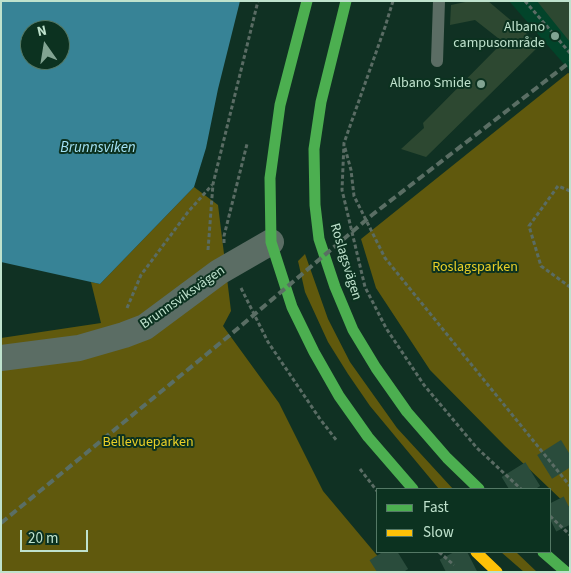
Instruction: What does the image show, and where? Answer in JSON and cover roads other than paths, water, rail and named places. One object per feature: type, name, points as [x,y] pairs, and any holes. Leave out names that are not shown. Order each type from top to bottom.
[{"type":"main road","points":[[307,1],[280,105],[270,178],[271,242],[292,307],[322,367],[339,396],[368,437],[413,488]]},
{"type":"main road","name":"Roslagsvägen","points":[[346,1],[321,102],[314,149],[315,205],[319,239],[335,287],[353,330],[376,368],[407,412],[447,458],[478,488]]},
{"type":"main road","points":[[477,553],[497,572]]},
{"type":"main road","points":[[544,553],[566,572]]},
{"type":"street","name":"Brunnsviksvägen","points":[[1,358],[79,348],[145,327],[230,265],[271,242]]},
{"type":"lane","points":[[437,61],[439,1]]},
{"type":"water","name":"Brunnsviken","points":[[1,1],[240,1],[218,89],[206,148],[194,187],[100,284],[1,262]]},
{"type":"tunnel","points":[[511,488],[570,451]]},
{"type":"tunnel","points":[[551,518],[570,509]]},
{"type":"tunnel","points":[[377,572],[407,553]]},
{"type":"tunnel","points":[[446,572],[483,553]]},
{"type":"railway","points":[[1,523],[230,335],[372,215],[570,62]]},
{"type":"place","name":"Albano campusområde","points":[[555,36]]},
{"type":"place","name":"Albano Smide","points":[[481,84]]},
{"type":"park label","name":"Roslagsparken","points":[[475,268]]},
{"type":"park label","name":"Bellevueparken","points":[[148,443]]}]
